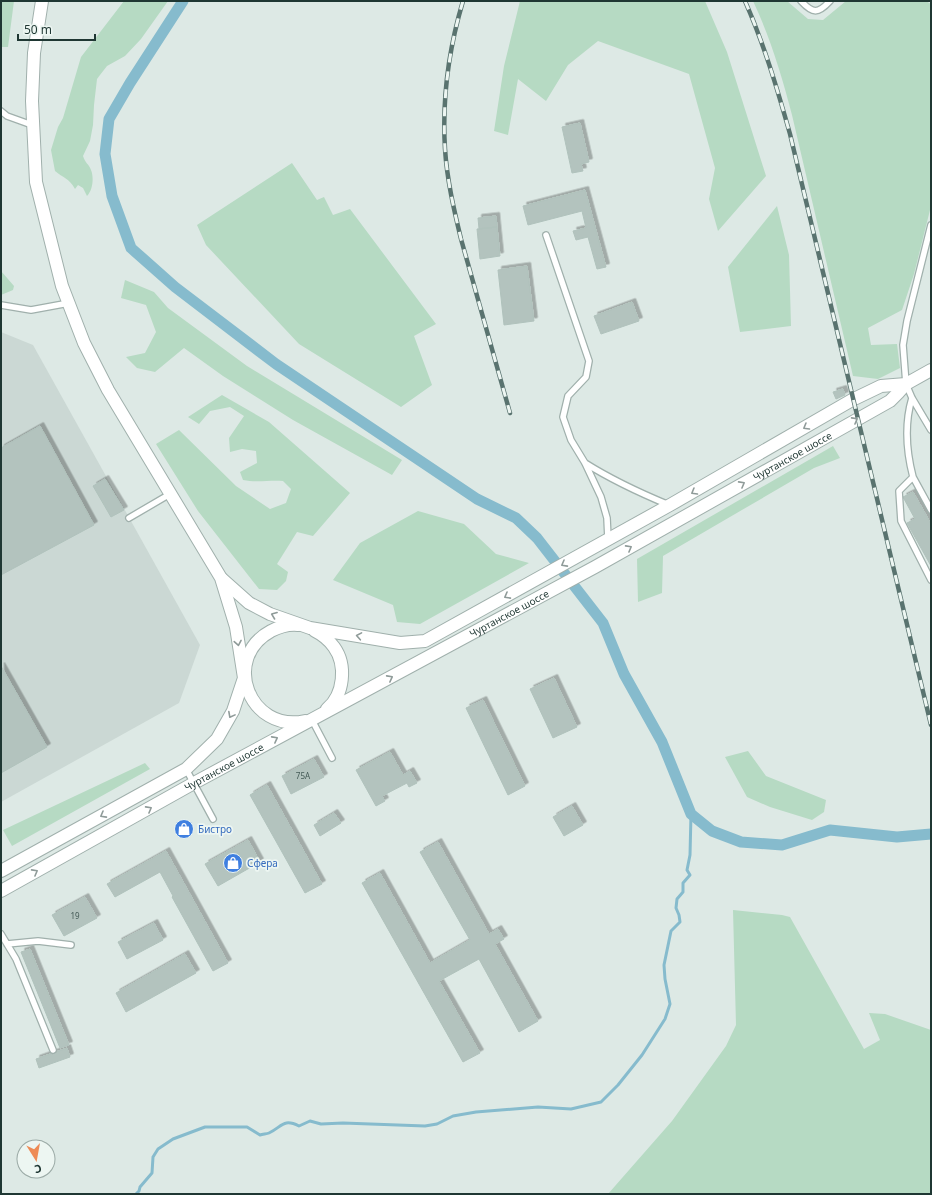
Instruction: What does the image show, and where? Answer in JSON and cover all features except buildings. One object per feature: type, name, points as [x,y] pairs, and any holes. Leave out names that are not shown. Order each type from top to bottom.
[{"type":"street","points":[[42,1],[34,53],[32,101],[36,182],[62,286],[84,343],[108,390],[221,578],[236,627],[244,678],[249,694],[258,708],[271,717],[286,722],[303,722],[315,718],[330,706],[339,693],[342,677],[341,662],[335,647],[324,636],[310,628],[294,625],[284,626],[278,627],[264,635],[252,647],[246,662],[244,678]]},
{"type":"street","points":[[906,384],[931,370]]},
{"type":"street","name":"Чуртанское шоссе","points":[[221,578],[249,604],[270,614],[310,628],[400,643],[425,641],[670,506],[852,400],[881,386],[906,384]]},
{"type":"street","name":"Чуртанское шоссе","points":[[1,891],[315,718],[595,567],[890,401],[906,384]]},
{"type":"street","name":"Чуртанское шоссе","points":[[1,871],[186,769],[217,739],[233,712],[244,678]]},
{"type":"lane","points":[[801,1],[808,8],[816,11],[821,10],[830,1]]},
{"type":"lane","points":[[1,112],[7,116],[32,125]]},
{"type":"lane","points":[[931,225],[903,345],[906,384],[912,398],[931,430]]},
{"type":"lane","points":[[546,235],[589,361],[586,377],[568,396],[563,417],[571,440],[585,463],[601,497],[607,518],[608,539]]},
{"type":"lane","points":[[1,305],[31,310],[69,303]]},
{"type":"lane","points":[[912,398],[908,413],[906,431],[908,458],[913,477],[931,510]]},
{"type":"lane","points":[[585,463],[612,480],[670,506]]},
{"type":"lane","points":[[913,477],[899,491],[901,521],[931,580]]},
{"type":"lane","points":[[129,518],[170,494]]},
{"type":"lane","points":[[315,718],[332,758]]},
{"type":"lane","points":[[186,769],[213,819]]},
{"type":"lane","points":[[1,934],[16,959],[53,1050]]},
{"type":"lane","points":[[7,944],[38,941],[71,945]]},
{"type":"shaded area","points":[[1,332],[33,345],[200,645],[179,703],[1,802]]},
{"type":"green space","points":[[1,1],[14,1],[8,47],[1,47]]},
{"type":"green space","points":[[124,1],[168,1],[141,39],[125,56],[107,66],[97,79],[93,125],[90,141],[83,156],[92,173],[92,187],[87,196],[83,188],[78,185],[75,189],[68,180],[55,171],[51,150],[58,127],[63,118],[81,57]]},
{"type":"green space","points":[[520,1],[705,1],[727,52],[766,176],[718,231],[709,199],[715,168],[689,74],[598,41],[568,65],[546,101],[518,79],[508,135],[494,131],[504,66]]},
{"type":"green space","points":[[753,1],[787,1],[808,19],[823,20],[846,1],[926,1],[931,4],[931,206],[914,274],[902,310],[868,328],[871,345],[897,344],[900,368],[878,379],[853,376],[788,100],[780,71]]},
{"type":"green space","points":[[292,163],[317,200],[324,197],[333,215],[350,209],[436,324],[414,336],[432,385],[401,407],[299,344],[206,245],[197,225]]},
{"type":"green space","points":[[777,206],[789,255],[791,326],[740,332],[728,267]]},
{"type":"green space","points":[[1,271],[14,286],[13,290],[1,295]]},
{"type":"green space","points":[[125,280],[154,292],[168,308],[247,366],[402,460],[392,475],[293,420],[223,376],[184,348],[155,372],[137,368],[126,357],[145,353],[156,332],[146,305],[121,298]]},
{"type":"green space","points":[[222,395],[269,422],[350,493],[313,536],[297,532],[277,564],[288,572],[286,581],[277,590],[259,589],[198,511],[156,444],[179,430],[236,486],[270,509],[286,503],[291,489],[283,481],[243,480],[240,472],[257,463],[256,451],[242,449],[230,452],[229,438],[244,416],[230,407],[210,411],[199,424],[188,417]]},
{"type":"green space","points":[[833,446],[840,458],[814,468],[663,556],[662,593],[638,602],[637,559]]},
{"type":"green space","points":[[418,511],[464,524],[496,554],[529,563],[420,624],[397,622],[393,605],[333,580],[360,543]]},
{"type":"green space","points":[[748,751],[766,776],[826,800],[824,812],[812,820],[770,807],[747,797],[725,757]]},
{"type":"green space","points":[[145,763],[150,769],[12,846],[3,830]]},
{"type":"green space","points":[[733,910],[790,917],[864,1049],[880,1040],[869,1013],[885,1014],[931,1030],[931,1194],[608,1194],[672,1121],[726,1046],[736,1025]]},
{"type":"waterway","points":[[183,1],[130,83],[109,119],[105,154],[112,196],[131,248],[175,287],[276,364],[477,499],[516,518],[537,538],[603,623],[624,674],[662,742],[691,814],[712,831],[741,842],[782,845],[830,830],[897,837],[931,834]]},
{"type":"waterway","points":[[136,1194],[152,1173],[153,1157],[158,1149],[173,1139],[205,1127],[247,1127],[260,1135],[269,1133],[286,1123],[299,1126],[310,1121],[321,1124],[343,1123],[425,1126],[437,1124],[453,1116],[476,1112],[538,1107],[571,1109],[601,1102],[618,1085],[642,1055],[665,1019],[670,1004],[664,965],[671,931],[680,922],[676,908],[677,899],[683,892],[683,883],[690,875],[687,870],[690,855],[691,814]]},
{"type":"railway","points":[[463,1],[450,56],[446,93],[444,130],[447,172],[461,239],[510,413]]},
{"type":"railway","points":[[745,1],[764,50],[790,134],[931,725]]},
{"type":"place","name":"Бистро","points":[[184,829]]},
{"type":"place","name":"Сфера","points":[[233,863]]}]
